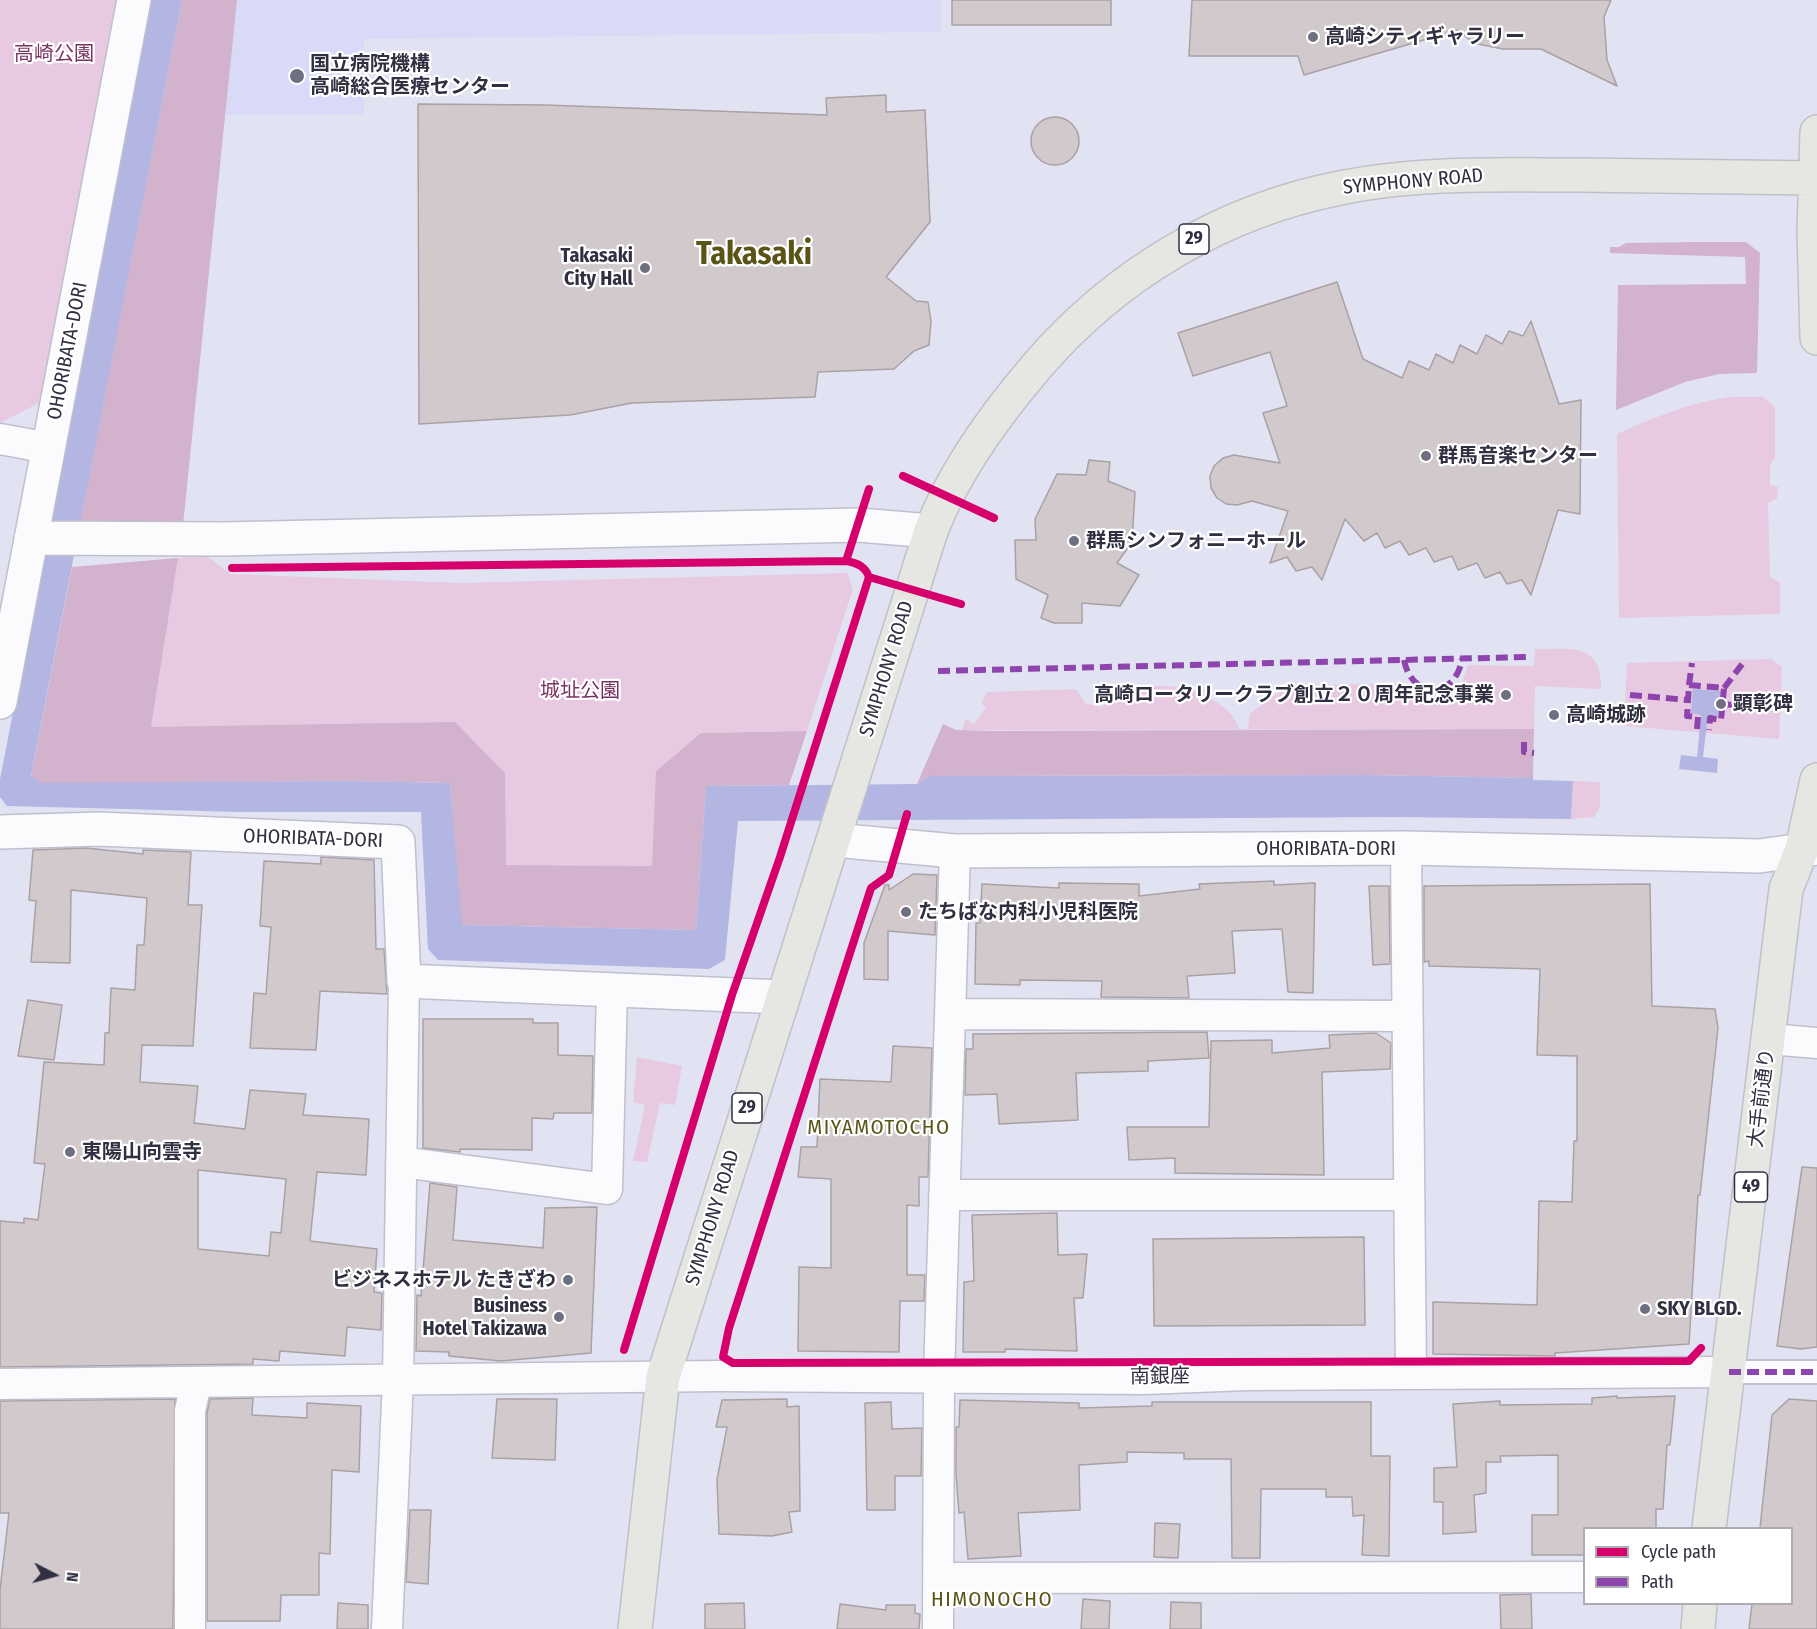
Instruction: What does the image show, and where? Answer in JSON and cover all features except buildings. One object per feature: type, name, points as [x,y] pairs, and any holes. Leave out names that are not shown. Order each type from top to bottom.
[{"type":"main road","points":[[1817,132],[1817,338]]},
{"type":"main road","name":"SYMPHONY ROAD","points":[[635,1629],[663,1377],[931,531],[944,496],[1015,391],[1059,339],[1113,291],[1155,261],[1241,217],[1339,188],[1486,175],[1816,178]]},
{"type":"main road","name":"49","points":[[1809,848],[1817,780]]},
{"type":"main road","name":"大手前通り","points":[[1709,1527],[1786,889],[1809,848]]},
{"type":"main road","points":[[1698,1629],[1700,1605]]},
{"type":"street","name":"OHORIBATA-DORI","points":[[0,702],[38,538],[49,448],[134,0]]},
{"type":"street","points":[[0,439],[49,448]]},
{"type":"street","points":[[38,538],[224,539],[859,525],[931,531]]},
{"type":"street","name":"OHORIBATA-DORI","points":[[0,832],[99,829],[398,843],[404,981]]},
{"type":"street","name":"OHORIBATA-DORI","points":[[834,840],[955,851],[1406,848],[1759,855],[1809,848]]},
{"type":"street","points":[[1406,848],[1411,1374]]},
{"type":"street","points":[[938,1629],[939,1376],[955,851]]},
{"type":"street","points":[[387,1629],[398,1379],[404,981],[782,997]]},
{"type":"street","points":[[401,1162],[606,1189],[612,990]]},
{"type":"street","points":[[950,1014],[1407,1016]]},
{"type":"street","points":[[1769,1039],[1817,1043]]},
{"type":"street","points":[[944,1195],[1408,1195]]},
{"type":"street","points":[[1729,1371],[1817,1372]]},
{"type":"street","name":"南銀座","points":[[0,1384],[663,1377],[939,1376],[1144,1379],[1729,1371]]},
{"type":"street","points":[[190,1629],[189,1411],[196,1383]]},
{"type":"street","points":[[939,1578],[1583,1576]]},
{"type":"shaded area","points":[[152,0],[182,0],[31,776],[41,783],[346,781],[450,783],[462,925],[696,930],[706,786],[917,784],[929,776],[1366,775],[1533,778],[1533,780],[1573,781],[1571,819],[1396,817],[738,821],[725,960],[709,969],[438,960],[428,949],[421,812],[241,812],[7,806],[0,797],[0,779]]},
{"type":"shaded area","points":[[182,0],[237,0],[183,525],[79,527]]},
{"type":"shaded area","name":"国立病院機構 高崎総合医療センター","points":[[237,0],[941,0],[941,32],[364,39],[364,114],[225,115]]},
{"type":"shaded area","points":[[1746,242],[1760,253],[1757,373],[1719,374],[1685,382],[1616,410],[1618,285],[1746,284],[1745,257],[1610,253],[1610,247],[1619,247],[1626,243]]},
{"type":"shaded area","points":[[178,558],[151,727],[455,722],[505,773],[506,865],[652,866],[656,771],[701,733],[807,731],[789,785],[706,786],[696,930],[461,925],[450,783],[346,781],[41,784],[31,777],[72,567]]},
{"type":"shaded area","points":[[1693,689],[1721,691],[1718,716],[1708,715],[1703,757],[1718,759],[1717,773],[1679,769],[1681,755],[1697,757],[1701,715],[1691,713]]},
{"type":"shaded area","points":[[943,724],[956,730],[994,731],[1534,729],[1533,778],[1366,775],[929,776],[917,784]]},
{"type":"green space","name":"高崎公園","points":[[0,0],[119,0],[41,402],[0,423]]},
{"type":"green space","points":[[1730,397],[1763,397],[1775,407],[1775,457],[1770,466],[1770,485],[1778,487],[1777,498],[1768,503],[1770,577],[1780,583],[1780,614],[1619,618],[1617,434],[1672,411]]},
{"type":"green space","name":"城址公園","points":[[207,556],[231,574],[461,583],[847,573],[853,589],[807,731],[701,733],[657,771],[652,866],[505,865],[505,773],[151,727],[178,558]]},
{"type":"green space","points":[[1535,649],[1582,651],[1596,663],[1600,674],[1601,689],[1535,686],[1534,729],[962,730],[966,719],[974,724],[986,708],[981,703],[987,692],[1076,689],[1085,703],[1101,707],[1111,700],[1116,687],[1159,686],[1184,688],[1200,693],[1217,702],[1231,714],[1239,729],[1248,729],[1250,714],[1271,697],[1294,685],[1401,684],[1419,694],[1443,695],[1454,692],[1463,680],[1468,665],[1534,666]]},
{"type":"green space","points":[[1771,659],[1782,667],[1779,739],[1624,726],[1627,663]]},
{"type":"green space","points":[[1573,781],[1600,782],[1600,807],[1594,817],[1571,819]]},
{"type":"green space","points":[[637,1057],[682,1066],[675,1105],[660,1103],[647,1162],[633,1161],[645,1105],[633,1102]]},
{"type":"marked path","points":[[938,671],[1527,657]]},
{"type":"marked path","points":[[1404,660],[1415,682],[1424,688],[1433,690],[1443,688],[1451,682],[1458,672],[1462,659]]},
{"type":"marked path","points":[[1689,685],[1692,663]]},
{"type":"marked path","points":[[1724,688],[1743,663]]},
{"type":"marked path","points":[[1697,729],[1698,717],[1687,716],[1689,685],[1724,688],[1721,720],[1710,718],[1709,730]]},
{"type":"marked path","points":[[1630,695],[1688,700]]},
{"type":"marked path","points":[[1723,704],[1775,709]]},
{"type":"marked path","points":[[1524,742],[1524,752],[1534,753]]},
{"type":"marked path","points":[[1729,1372],[1817,1372]]},
{"type":"cycle path","points":[[903,476],[994,518]]},
{"type":"cycle path","points":[[846,561],[869,489]]},
{"type":"cycle path","points":[[232,568],[846,561],[860,566],[867,573],[869,577],[780,857],[732,995],[624,1350]]},
{"type":"cycle path","points":[[869,577],[961,604]]},
{"type":"cycle path","points":[[907,814],[889,875],[871,888],[729,1328],[723,1357],[733,1363],[1689,1361],[1701,1348]]},
{"type":"place","name":"高崎シティギャラリー","points":[[1313,37]]},
{"type":"place","name":"国立病院機構 高崎総合医療センター","points":[[297,76]]},
{"type":"place","name":"Takasaki City Hall","points":[[645,268]]},
{"type":"place","name":"群馬音楽センター","points":[[1426,456]]},
{"type":"place","name":"群馬シンフォニーホール","points":[[1074,541]]},
{"type":"place","name":"高崎ロータリークラブ創立２０周年記念事業","points":[[1506,695]]},
{"type":"place","name":"顕彰碑","points":[[1721,704]]},
{"type":"place","name":"高崎城跡","points":[[1554,715]]},
{"type":"place","name":"たちばな内科小児科医院","points":[[906,912]]},
{"type":"place","name":"東陽山向雲寺","points":[[70,1152]]},
{"type":"place","name":"ビジネスホテル たきざわ","points":[[568,1280]]},
{"type":"place","name":"SKY BLGD.","points":[[1645,1309]]},
{"type":"place","name":"Business Hotel Takizawa","points":[[559,1317]]},
{"type":"district","name":"Takasaki","points":[[754,255]]},
{"type":"district","name":"MIYAMOTOCHO","points":[[879,1128]]},
{"type":"district","name":"HIMONOCHO","points":[[992,1600]]}]
